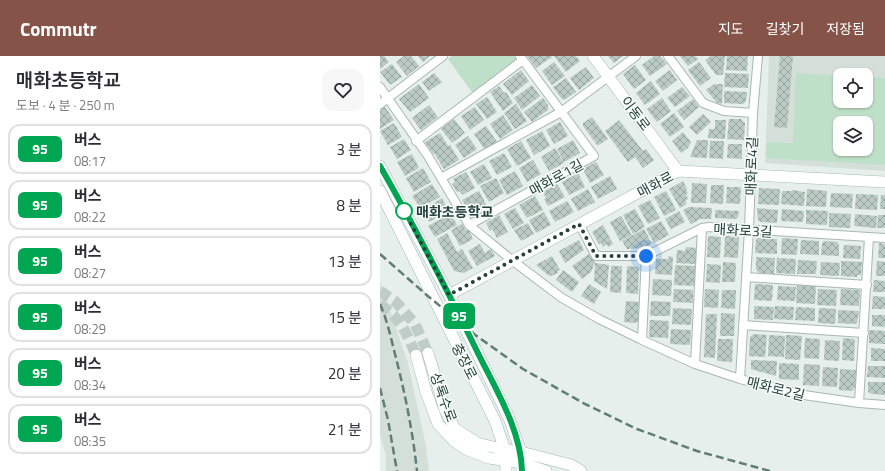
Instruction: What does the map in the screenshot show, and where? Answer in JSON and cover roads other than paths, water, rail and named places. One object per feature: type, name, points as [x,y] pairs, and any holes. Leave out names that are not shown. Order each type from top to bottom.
[{"type":"street","points":[[380,104],[443,56]]},
{"type":"street","name":"이동로","points":[[593,56],[678,171]]},
{"type":"street","points":[[440,178],[561,112],[636,56]]},
{"type":"street","points":[[668,56],[702,103],[724,111],[753,113]]},
{"type":"street","name":"매화로4길","points":[[740,379],[742,325],[749,230],[753,113],[758,56]]},
{"type":"street","name":"매화로1길","points":[[416,141],[522,58],[594,156],[469,225]]},
{"type":"street","points":[[380,87],[389,98],[469,225],[513,261]]},
{"type":"street","name":"충장로","points":[[380,166],[449,295],[510,418],[521,462]]},
{"type":"street","name":"매화로","points":[[449,295],[678,171],[885,182]]},
{"type":"street","name":"충장로","points":[[380,191],[495,421],[506,460]]},
{"type":"street","name":"매화로3길","points":[[579,224],[596,256],[646,256],[702,228],[710,227],[885,238]]},
{"type":"street","points":[[695,364],[702,228]]},
{"type":"street","points":[[859,403],[869,237]]},
{"type":"street","points":[[642,340],[646,256]]},
{"type":"street","name":"매화로2길","points":[[513,261],[562,298],[599,319],[695,364],[740,379],[804,395],[859,403],[885,405]]},
{"type":"street","points":[[746,277],[867,285]]},
{"type":"street","points":[[742,325],[864,333]]},
{"type":"street","name":"상록수로","points":[[428,353],[445,410],[455,429],[506,460]]},
{"type":"street","name":"상록수로","points":[[416,355],[426,392],[438,424],[454,441],[468,450],[488,458],[521,462],[571,465],[581,471]]},
{"type":"street","name":"상록수로","points":[[521,462],[546,471]]},
{"type":"tunnel","points":[[380,291],[396,302],[415,324],[428,353]]},
{"type":"tunnel","points":[[380,305],[398,321],[406,333],[416,355]]},
{"type":"railway","points":[[380,254],[474,334],[523,369],[585,404],[637,429],[697,451],[770,471]]},
{"type":"railway","points":[[380,304],[390,333],[403,389],[417,471]]},
{"type":"railway","points":[[380,388],[388,420],[397,471]]},
{"type":"place","name":"매화초등학교","points":[[404,211]]}]
